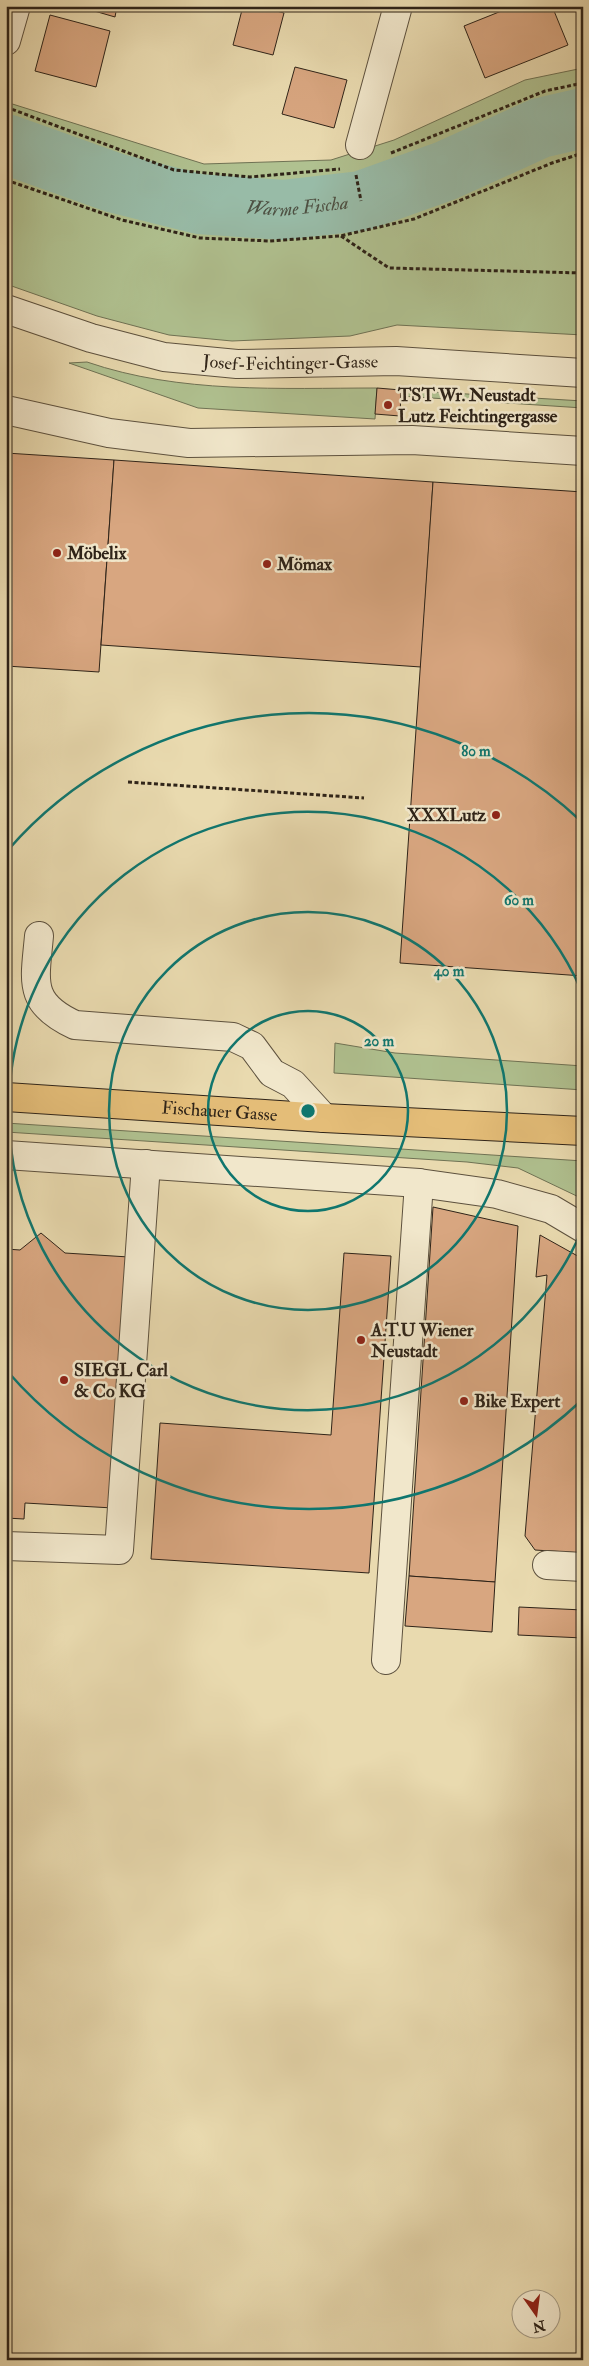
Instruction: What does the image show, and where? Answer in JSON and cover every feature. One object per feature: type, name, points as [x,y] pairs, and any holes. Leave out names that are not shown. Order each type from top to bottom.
[{"type":"main road","name":"Fischauer Gasse","points":[[6,1096],[324,1118],[583,1131]]},
{"type":"street","points":[[6,41],[16,6]]},
{"type":"street","points":[[366,156],[398,6]]},
{"type":"street","name":"Josef-Feichtinger-Gasse","points":[[6,309],[91,338],[164,357],[237,364],[396,362],[583,373]]},
{"type":"street","points":[[6,410],[109,434],[189,443],[412,440],[583,451]]},
{"type":"street","points":[[39,936],[35,984],[43,1003],[55,1016],[75,1025],[233,1037],[252,1046],[272,1073],[294,1084],[324,1118]]},
{"type":"street","points":[[6,1154],[419,1183],[497,1194],[551,1209],[583,1228]]},
{"type":"street","points":[[6,1546],[119,1550],[146,1164]]},
{"type":"street","points":[[386,1660],[419,1183]]},
{"type":"street","points":[[547,1565],[583,1567]]},
{"type":"path","points":[[360,201],[366,156],[545,91],[583,83]]},
{"type":"path","points":[[6,107],[174,170],[250,177],[345,168]]},
{"type":"path","points":[[6,180],[122,220],[200,238],[270,241],[340,236],[414,219],[552,163],[583,153]]},
{"type":"path","points":[[340,236],[389,268],[583,273]]},
{"type":"path","points":[[128,782],[364,798]]},
{"type":"green space","points":[[583,68],[583,335],[397,325],[350,336],[232,341],[169,335],[97,316],[6,284],[6,102],[204,164],[331,160],[394,140],[525,80]]},
{"type":"green space","points":[[87,362],[158,380],[194,384],[268,388],[377,388],[375,419],[198,408],[69,363]]},
{"type":"green space","points":[[401,390],[583,401],[583,408],[401,396]]},
{"type":"green space","points":[[335,1043],[395,1053],[583,1066],[583,1090],[334,1073]]},
{"type":"green space","points":[[6,1123],[583,1161],[583,1199],[518,1168],[467,1162],[6,1132]]},
{"type":"building","points":[[77,6],[117,6],[115,17]]},
{"type":"building","points":[[243,6],[258,6],[284,13],[273,55],[233,45]]},
{"type":"building","points":[[514,6],[552,6],[568,45],[485,78],[464,26]]},
{"type":"building","points":[[50,15],[110,31],[96,87],[35,71]]},
{"type":"building","points":[[295,67],[347,80],[334,128],[282,114]]},
{"type":"building","name":"TST Wr. Neustadt Lutz Feichtingergasse","points":[[377,388],[401,390],[400,416],[375,414]]},
{"type":"building","name":"Möbelix","points":[[6,453],[114,460],[99,672],[6,666]]},
{"type":"building","name":"Mömax","points":[[114,460],[433,482],[421,667],[101,645]]},
{"type":"building","name":"XXXLutz","points":[[433,482],[583,492],[583,976],[400,963]]},
{"type":"building","name":"Bike Expert","points":[[433,1207],[518,1226],[495,1582],[409,1576]]},
{"type":"building","name":"SIEGL Carl & Co KG","points":[[41,1233],[65,1253],[129,1257],[113,1508],[25,1503],[24,1519],[6,1518],[6,1249],[20,1250]]},
{"type":"building","points":[[540,1235],[583,1259],[583,1553],[535,1550],[525,1536],[547,1275],[536,1277]]},
{"type":"building","name":"A.T.U Wiener Neustadt","points":[[344,1253],[391,1256],[369,1573],[151,1559],[160,1423],[331,1435]]},
{"type":"building","points":[[409,1576],[495,1582],[492,1632],[405,1626]]},
{"type":"building","points":[[519,1607],[583,1610],[583,1638],[518,1635]]},
{"type":"waterway","name":"Warme Fischa","points":[[6,144],[115,183],[199,204],[283,210],[361,201],[445,171],[540,128],[583,118]]},
{"type":"place","name":"TST Wr. Neustadt Lutz Feichtingergasse","points":[[388,405]]},
{"type":"place","name":"Möbelix","points":[[57,553]]},
{"type":"place","name":"Mömax","points":[[267,564]]},
{"type":"place","name":"XXXLutz","points":[[496,815]]},
{"type":"place","name":"A.T.U Wiener Neustadt","points":[[361,1340]]},
{"type":"place","name":"SIEGL Carl & Co KG","points":[[64,1380]]},
{"type":"place","name":"Bike Expert","points":[[464,1401]]}]
